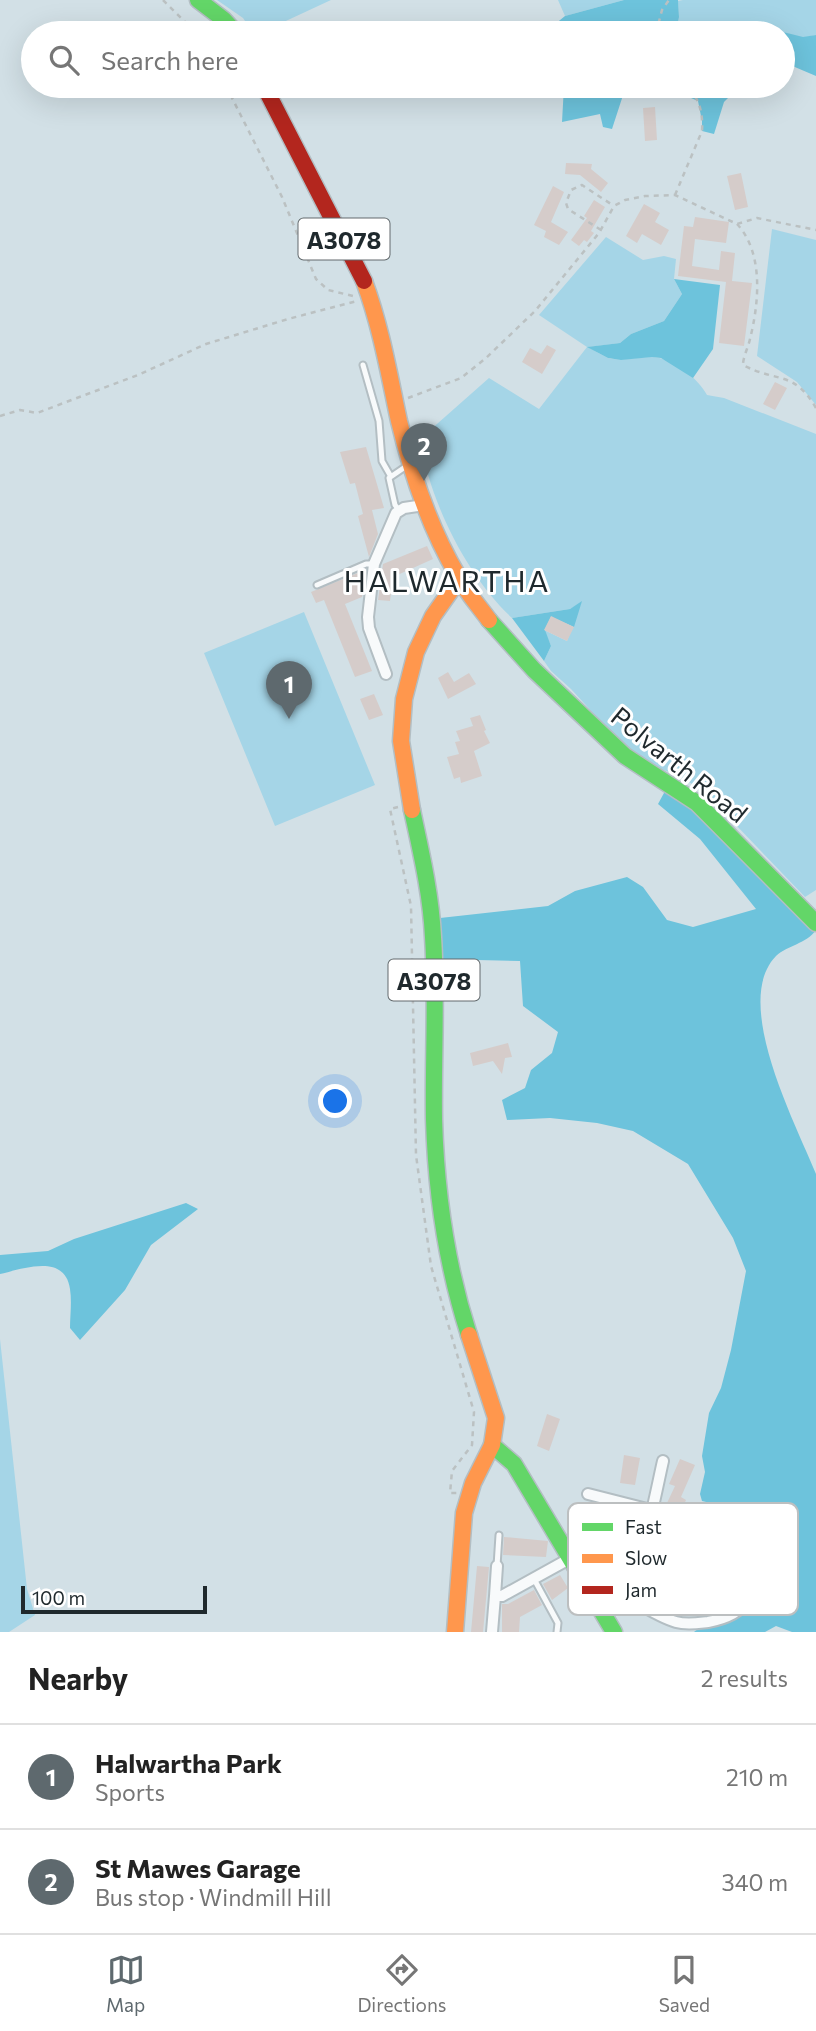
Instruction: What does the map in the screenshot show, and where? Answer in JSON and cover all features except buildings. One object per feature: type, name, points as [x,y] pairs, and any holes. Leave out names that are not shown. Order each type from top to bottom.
[{"type":"main road","points":[[198,0],[225,21]]},
{"type":"main road","name":"A3078","points":[[270,98],[358,266],[364,298],[381,330],[396,402],[424,505],[459,579],[433,616],[416,652],[404,699],[401,753],[424,869],[432,928],[433,1111],[441,1210],[461,1310],[496,1418],[492,1445],[469,1494],[464,1513],[455,1632]]},
{"type":"main road","name":"Polvarth Road","points":[[459,579],[501,635],[534,670],[625,756],[696,803],[816,923]]},
{"type":"main road","points":[[492,1445],[514,1464],[568,1557]]},
{"type":"main road","points":[[604,1615],[614,1632]]},
{"type":"street","points":[[386,674],[368,622],[374,564],[399,510],[424,505]]},
{"type":"street","points":[[653,1503],[663,1461]]},
{"type":"street","points":[[588,1494],[623,1503]]},
{"type":"street","points":[[495,1596],[507,1594],[568,1560]]},
{"type":"street","points":[[492,1632],[497,1566]]},
{"type":"street","points":[[662,1615],[675,1622],[694,1624],[732,1615]]},
{"type":"lane","points":[[363,365],[379,421],[382,461],[390,475],[395,505],[399,510]]},
{"type":"lane","points":[[390,475],[411,463]]},
{"type":"lane","points":[[317,584],[366,564],[374,564]]},
{"type":"lane","points":[[497,1566],[499,1535]]},
{"type":"lane","points":[[534,1579],[558,1623],[557,1632]]},
{"type":"path","points":[[163,0],[184,21]]},
{"type":"path","points":[[659,21],[669,0]]},
{"type":"path","points":[[232,98],[282,197],[316,279],[328,290],[364,298]]},
{"type":"path","points":[[676,195],[702,131],[696,98]]},
{"type":"path","points":[[601,230],[568,209],[566,203],[571,190],[582,185],[614,206]]},
{"type":"path","points":[[396,402],[448,384],[471,370],[535,312],[601,230],[614,206],[625,200],[645,196],[676,195],[737,223],[750,242],[757,282],[752,331],[743,366],[793,381],[805,390],[816,408]]},
{"type":"path","points":[[737,223],[757,218],[816,230]]},
{"type":"path","points":[[0,416],[20,410],[37,413],[138,375],[206,344],[364,298]]},
{"type":"shaded area","points":[[217,0],[331,0],[286,21],[245,21]]},
{"type":"shaded area","points":[[558,0],[624,0],[565,16]]},
{"type":"shaded area","points":[[624,0],[678,0],[678,21],[559,21],[565,16]]},
{"type":"shaded area","points":[[816,0],[816,35],[803,38],[795,36],[795,21],[678,21],[678,1]]},
{"type":"shaded area","points":[[795,35],[816,35],[816,76],[795,67]]},
{"type":"shaded area","points":[[563,98],[622,98],[612,129],[603,127],[600,114],[562,122]]},
{"type":"shaded area","points":[[691,98],[728,98],[724,102],[714,134],[702,131],[698,101]]},
{"type":"shaded area","points":[[772,229],[816,240],[816,405],[797,382],[757,356]]},
{"type":"shaded area","points":[[606,237],[643,260],[664,256],[676,259],[674,279],[682,294],[664,321],[631,334],[620,343],[588,347],[608,358],[653,357],[668,361],[691,376],[707,395],[724,398],[816,434],[816,890],[805,897],[711,799],[679,776],[656,767],[627,750],[551,671],[544,661],[551,646],[544,630],[567,641],[581,603],[570,609],[512,618],[495,601],[465,559],[432,488],[420,439],[489,378],[539,409],[587,347],[539,315]]},
{"type":"shaded area","points":[[674,279],[720,285],[713,349],[693,378],[661,358],[621,360],[608,358],[587,347],[620,343],[631,334],[664,321],[682,294]]},
{"type":"shaded area","points":[[582,601],[574,627],[551,617],[545,630],[551,646],[544,661],[512,618],[570,609]]},
{"type":"shaded area","points":[[304,612],[375,785],[275,826],[204,653]]},
{"type":"shaded area","points":[[665,782],[816,930],[776,956],[764,977],[760,1002],[772,1064],[816,1174],[816,1632],[792,1632],[776,1626],[765,1632],[694,1632],[740,1615],[798,1615],[798,1503],[710,1503],[702,1501],[700,1494],[705,1472],[702,1456],[709,1413],[721,1388],[731,1350],[746,1271],[733,1238],[688,1164],[633,1131],[597,1123],[550,1118],[507,1120],[502,1100],[525,1088],[531,1070],[552,1053],[558,1032],[523,1006],[520,961],[434,959],[431,919],[548,906],[575,891],[627,877],[643,887],[667,920],[693,927],[756,909],[700,839],[658,804],[664,793]]},
{"type":"shaded area","points":[[186,1203],[198,1209],[151,1245],[125,1290],[80,1340],[70,1328],[70,1289],[60,1271],[42,1266],[0,1274],[0,1255],[48,1251],[74,1239]]},
{"type":"shaded area","points":[[0,1339],[27,1589],[35,1615],[9,1632],[0,1632]]},
{"type":"traffic: fast","points":[[198,0],[225,21]]},
{"type":"traffic: fast","points":[[489,620],[534,670],[625,756],[697,803],[816,923]]},
{"type":"traffic: fast","points":[[412,810],[432,921],[437,1174],[449,1256],[469,1335]]},
{"type":"traffic: fast","points":[[492,1445],[514,1464],[568,1555]]},
{"type":"traffic: fast","points":[[604,1615],[614,1632]]},
{"type":"traffic: slow","points":[[364,281],[380,333],[404,441],[423,501],[461,582],[489,620]]},
{"type":"traffic: slow","points":[[412,810],[401,741],[404,699],[416,652],[433,616],[459,579]]},
{"type":"traffic: slow","points":[[455,1632],[464,1513],[473,1483],[492,1445],[496,1418],[469,1335]]},
{"type":"traffic: jam","points":[[270,98],[364,281]]},
{"type":"place","name":"St Mawes Garage","points":[[424,481]]},
{"type":"place","name":"Halwartha Park","points":[[289,719]]},
{"type":"district","name":"HALWARTHA","points":[[447,579]]}]
